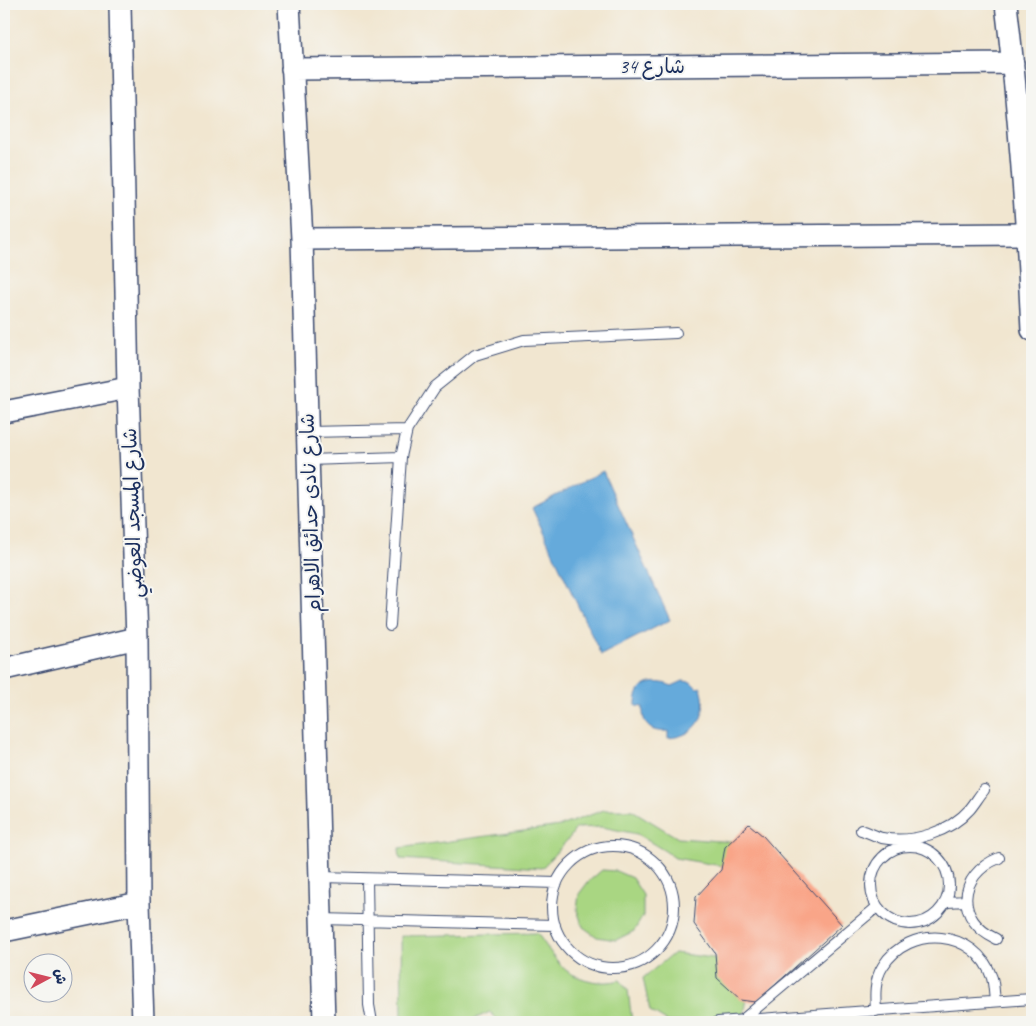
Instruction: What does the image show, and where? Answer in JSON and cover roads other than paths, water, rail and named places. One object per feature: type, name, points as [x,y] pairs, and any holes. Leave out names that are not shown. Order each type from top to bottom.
[{"type":"street","name":"شارع المسجد العوضي","points":[[120,4],[128,388],[137,638],[139,902],[143,1022]]},
{"type":"street","name":"شارع نادى حدائق الاهرام","points":[[289,4],[302,239],[324,1022]]},
{"type":"street","points":[[1006,4],[1030,234],[1032,330]]},
{"type":"street","name":"شارع 34","points":[[292,69],[1013,63]]},
{"type":"street","points":[[302,239],[1030,234]]},
{"type":"street","points":[[4,412],[128,388]]},
{"type":"street","points":[[4,669],[137,638]]},
{"type":"street","points":[[4,931],[139,902]]},
{"type":"lane","points":[[390,625],[400,457],[407,430],[435,386],[475,355],[524,340],[676,333]]},
{"type":"lane","points":[[308,432],[407,430]]},
{"type":"lane","points":[[308,460],[400,457]]},
{"type":"lane","points":[[861,830],[882,838],[906,843],[926,849],[942,862],[950,881],[946,902],[934,917],[925,922],[915,925],[894,921],[877,907],[871,888],[875,868],[887,853],[906,843],[951,825],[970,810],[984,790]]},
{"type":"lane","points":[[607,847],[627,848],[645,856],[663,874],[673,898],[671,924],[667,936],[650,956],[620,968],[601,967],[577,957],[560,937],[555,925],[552,904],[557,883],[564,872],[583,854],[595,849],[607,847]]},
{"type":"lane","points":[[996,939],[984,934],[975,925],[969,914],[966,902],[967,890],[971,879],[978,869],[988,862],[999,858]]},
{"type":"lane","points":[[320,877],[557,883]]},
{"type":"lane","points":[[368,878],[369,1004],[372,1022]]},
{"type":"lane","points":[[946,902],[966,902]]},
{"type":"lane","points":[[741,1021],[877,907]]},
{"type":"lane","points":[[321,920],[555,925]]},
{"type":"lane","points":[[915,925],[916,939]]},
{"type":"lane","points":[[876,1011],[875,988],[882,967],[897,950],[916,939],[939,937],[962,943],[980,958],[992,978],[995,1001]]},
{"type":"lane","points":[[718,1022],[825,1018],[876,1011],[1032,999]]},
{"type":"water","points":[[603,471],[670,620],[601,655],[532,508]]},
{"type":"water","points":[[683,681],[691,682],[697,688],[701,687],[703,697],[702,715],[694,728],[687,733],[668,738],[668,731],[656,731],[648,726],[644,719],[643,707],[636,706],[637,698],[642,687],[647,684],[659,683],[672,686]]}]
